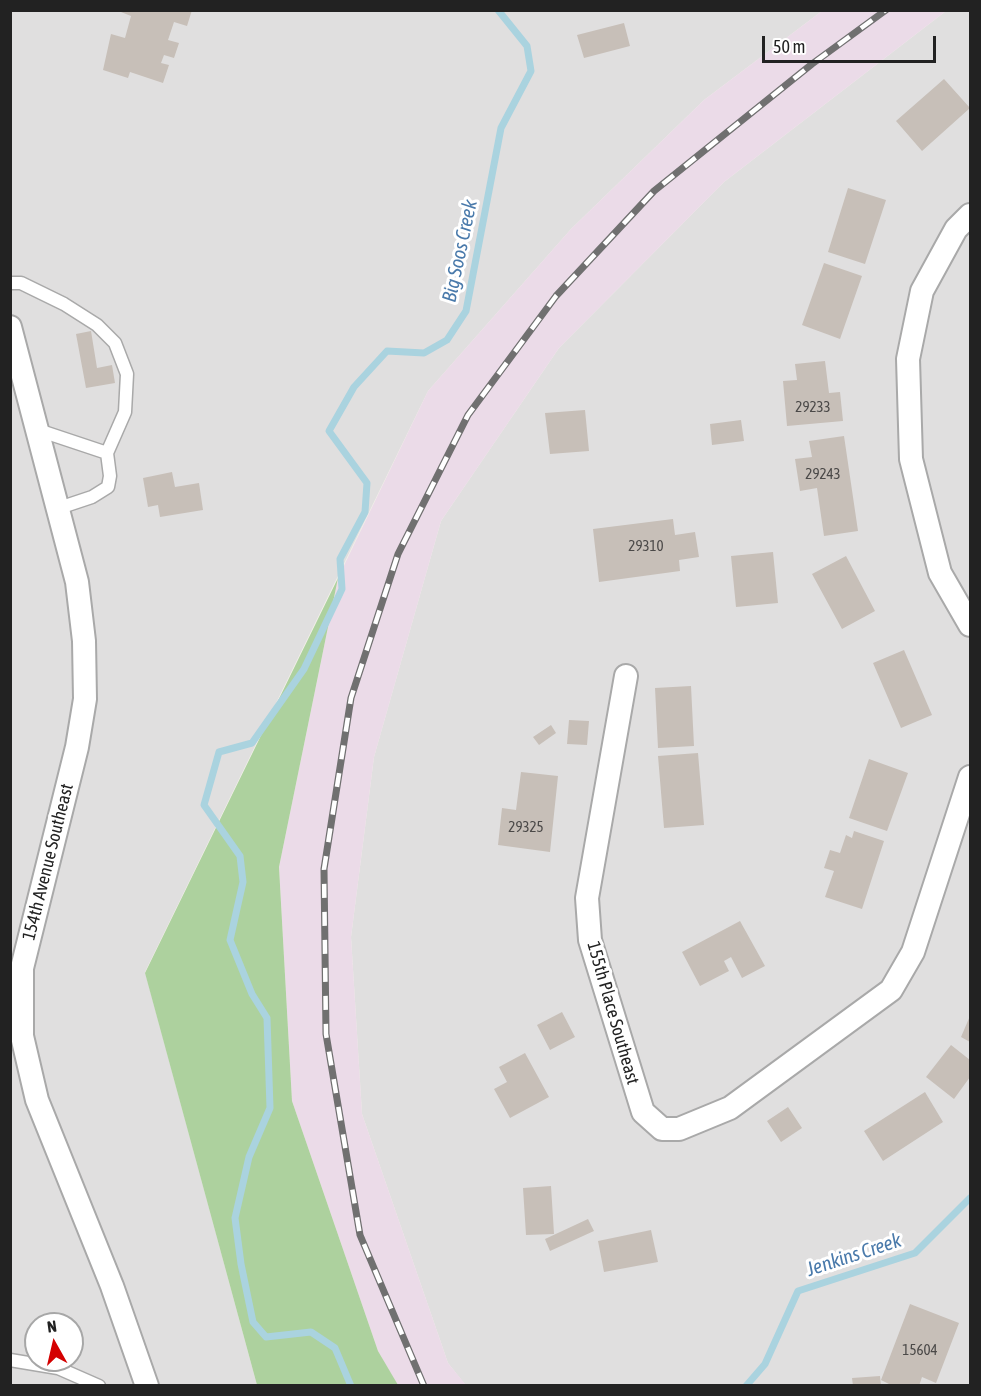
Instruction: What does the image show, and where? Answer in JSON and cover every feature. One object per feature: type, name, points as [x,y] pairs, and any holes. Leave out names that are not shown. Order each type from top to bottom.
[{"type":"street","points":[[970,215],[956,229],[922,291],[908,359],[911,459],[940,573],[970,625]]},
{"type":"street","name":"154th Avenue Southeast","points":[[10,327],[77,582],[84,641],[85,699],[77,747],[22,968],[22,1036],[37,1100],[112,1286],[147,1386]]},
{"type":"street","name":"155th Place Southeast","points":[[626,676],[587,898],[590,940],[643,1112],[662,1129],[680,1129],[730,1108],[891,990],[913,952],[970,777]]},
{"type":"lane","points":[[10,283],[21,283],[64,304],[97,325],[115,344],[127,374],[125,412],[107,453],[110,476],[108,487],[92,497],[59,508]]},
{"type":"lane","points":[[38,430],[107,453]]},
{"type":"lane","points":[[10,1360],[58,1368],[99,1386]]},
{"type":"shaded area","points":[[10,11],[822,11],[704,100],[571,229],[428,391],[145,972],[257,1385],[11,1385]]},
{"type":"shaded area","points":[[822,11],[946,11],[724,182],[559,348],[441,521],[374,757],[351,937],[362,1114],[448,1363],[466,1385],[398,1386],[378,1351],[292,1101],[279,867],[338,578],[428,391],[571,229],[704,100]]},
{"type":"shaded area","points":[[946,11],[970,11],[970,1385],[466,1386],[448,1363],[362,1114],[351,937],[374,757],[441,521],[559,348],[724,182]]},
{"type":"green space","points":[[338,578],[279,867],[292,1101],[378,1351],[398,1385],[257,1385],[145,973]]},
{"type":"building","points":[[116,10],[192,10],[187,26],[174,22],[168,40],[179,43],[174,58],[164,55],[161,63],[169,65],[163,83],[130,72],[128,78],[103,70],[111,34],[125,38],[131,16]]},
{"type":"building","points":[[624,23],[630,46],[584,58],[577,35]]},
{"type":"building","points":[[944,79],[970,108],[922,151],[896,121]]},
{"type":"building","points":[[848,188],[886,200],[865,264],[828,252]]},
{"type":"building","points":[[824,263],[862,276],[840,339],[802,325]]},
{"type":"building","points":[[91,331],[97,368],[112,365],[115,383],[86,388],[76,334]]},
{"type":"building","points":[[825,361],[829,393],[840,392],[843,421],[787,426],[783,381],[797,380],[795,364]]},
{"type":"building","points":[[585,410],[589,451],[550,454],[545,413]]},
{"type":"building","points":[[741,420],[744,441],[712,445],[710,424]]},
{"type":"building","points":[[844,436],[858,531],[824,536],[817,488],[800,491],[795,459],[812,457],[809,441]]},
{"type":"building","points":[[172,472],[175,487],[199,483],[203,510],[160,517],[158,505],[148,507],[143,478]]},
{"type":"building","points":[[673,519],[675,535],[695,532],[699,557],[679,560],[680,571],[599,582],[593,529]]},
{"type":"building","points":[[773,552],[778,603],[736,607],[731,556]]},
{"type":"building","points":[[846,556],[875,611],[842,629],[812,574]]},
{"type":"building","points":[[904,650],[932,715],[901,728],[873,663]]},
{"type":"building","points":[[691,686],[694,746],[658,748],[655,688]]},
{"type":"building","points":[[569,720],[589,721],[587,745],[567,744]]},
{"type":"building","points":[[551,725],[556,733],[539,745],[533,737]]},
{"type":"building","points":[[698,753],[704,825],[664,828],[658,756]]},
{"type":"building","points":[[869,759],[908,773],[887,831],[849,818]]},
{"type":"building","points":[[521,772],[558,776],[550,852],[498,845],[502,808],[516,810]]},
{"type":"building","points":[[854,831],[884,841],[862,909],[825,897],[834,871],[824,868],[830,850],[840,853],[846,835],[852,838]]},
{"type":"building","points":[[740,921],[765,966],[742,978],[731,957],[724,961],[729,971],[700,986],[682,952]]},
{"type":"building","points":[[562,1012],[575,1037],[550,1050],[537,1025]]},
{"type":"building","points":[[970,1016],[970,1042],[961,1037]]},
{"type":"building","points":[[951,1045],[970,1060],[970,1077],[954,1099],[926,1077]]},
{"type":"building","points":[[525,1053],[549,1097],[510,1118],[494,1089],[507,1082],[499,1067]]},
{"type":"building","points":[[925,1092],[943,1122],[883,1161],[864,1131]]},
{"type":"building","points":[[788,1107],[802,1128],[781,1142],[767,1121]]},
{"type":"building","points":[[551,1186],[554,1234],[526,1235],[523,1188]]},
{"type":"building","points":[[588,1219],[594,1231],[550,1251],[545,1239]]},
{"type":"building","points":[[651,1230],[658,1262],[604,1272],[598,1241]]},
{"type":"building","points":[[910,1304],[959,1323],[936,1383],[922,1377],[919,1386],[893,1386],[881,1380]]},
{"type":"building","points":[[880,1376],[881,1386],[853,1386],[852,1378]]},
{"type":"waterway","name":"Big Soos Creek","points":[[351,1386],[335,1348],[311,1332],[266,1337],[253,1322],[241,1264],[235,1218],[249,1157],[270,1108],[267,1018],[252,994],[230,940],[243,882],[240,856],[204,805],[219,752],[252,743],[304,669],[342,589],[340,559],[365,512],[367,483],[329,431],[354,387],[387,351],[424,353],[447,340],[466,311],[501,128],[531,71],[527,46],[498,10]]},
{"type":"waterway","name":"Jenkins Creek","points":[[746,1386],[765,1364],[798,1291],[915,1253],[970,1198]]},
{"type":"railway","points":[[424,1386],[360,1235],[326,1034],[324,869],[351,698],[398,554],[468,415],[556,296],[654,191],[812,64],[886,10]]}]
